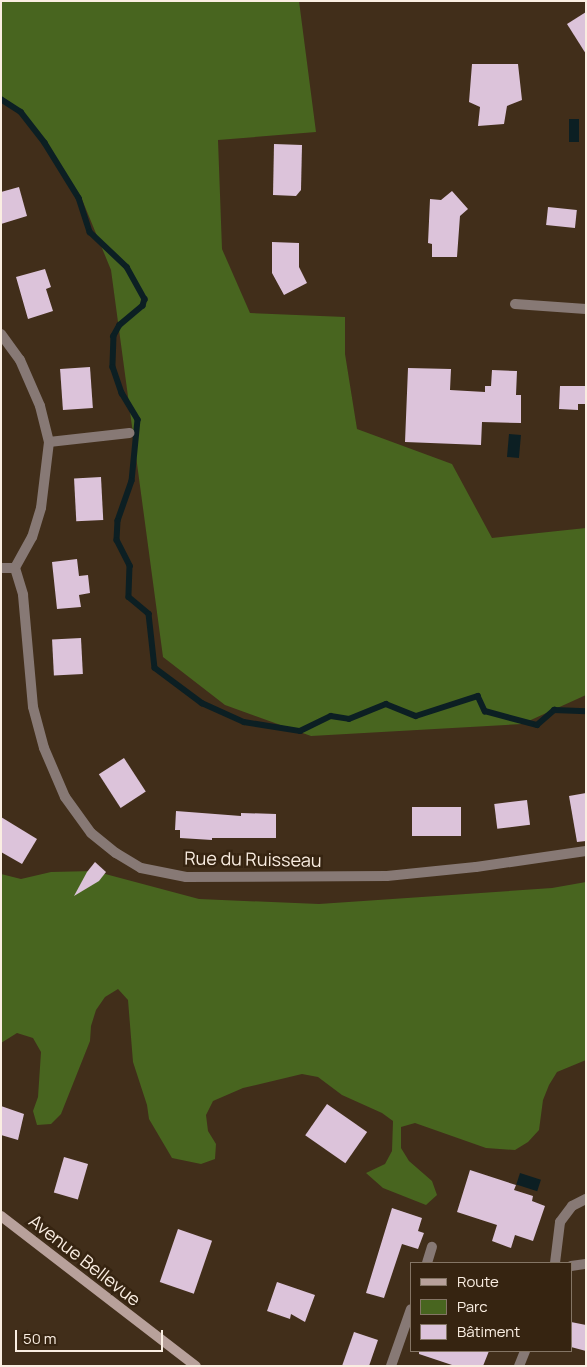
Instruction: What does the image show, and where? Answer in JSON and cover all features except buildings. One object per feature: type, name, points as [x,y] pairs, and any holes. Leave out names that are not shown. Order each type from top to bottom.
[{"type":"main road","name":"Avenue Bellevue","points":[[1,1216],[196,1366]]},
{"type":"street","points":[[516,304],[586,309]]},
{"type":"street","points":[[1,334],[20,360],[40,406],[49,442],[41,508],[32,538],[15,568],[1,568]]},
{"type":"street","points":[[49,442],[128,433]]},
{"type":"street","name":"Rue du Ruisseau","points":[[15,568],[23,595],[33,707],[48,757],[65,797],[92,833],[116,854],[141,868],[186,877],[387,876],[476,867],[586,850]]},
{"type":"street","points":[[555,1262],[560,1222],[572,1206],[586,1199]]},
{"type":"street","points":[[427,1262],[432,1247]]},
{"type":"street","points":[[572,1266],[586,1264]]},
{"type":"street","points":[[391,1366],[410,1312]]},
{"type":"street","points":[[520,1366],[525,1352]]},
{"type":"green space","points":[[1,1],[299,1],[316,132],[218,140],[222,249],[250,313],[345,317],[345,354],[357,429],[452,464],[492,538],[586,528],[586,695],[522,724],[311,736],[225,705],[163,657],[111,270],[81,197],[25,114],[1,96]]},
{"type":"green space","points":[[94,871],[199,899],[319,904],[552,888],[586,882],[586,1060],[557,1072],[543,1100],[539,1130],[528,1142],[515,1150],[486,1148],[415,1123],[401,1127],[401,1148],[409,1161],[432,1181],[437,1195],[426,1205],[383,1188],[366,1173],[385,1164],[392,1151],[393,1121],[382,1113],[342,1095],[318,1077],[302,1074],[243,1088],[213,1101],[206,1115],[208,1131],[216,1144],[215,1159],[201,1164],[172,1158],[149,1119],[147,1105],[133,1062],[128,1000],[118,989],[105,997],[96,1010],[91,1026],[90,1041],[61,1114],[51,1124],[37,1125],[33,1111],[38,1097],[41,1052],[33,1038],[17,1033],[1,1043],[1,874],[21,879],[51,872]]},
{"type":"water","points":[[569,119],[579,119],[579,142],[569,142]]},
{"type":"water","points":[[509,434],[521,435],[519,458],[507,457]]},
{"type":"water","points":[[520,1173],[541,1180],[537,1191],[516,1184]]},
{"type":"waterway","points":[[1,99],[21,112],[45,143],[79,198],[90,232],[127,267],[145,299],[143,306],[120,325],[114,336],[113,367],[122,393],[138,420],[132,481],[118,521],[117,540],[130,566],[129,597],[149,614],[155,668],[202,703],[244,722],[300,731],[331,716],[349,719],[386,704],[416,716],[478,696],[485,711],[537,725],[554,710],[586,711]]}]
